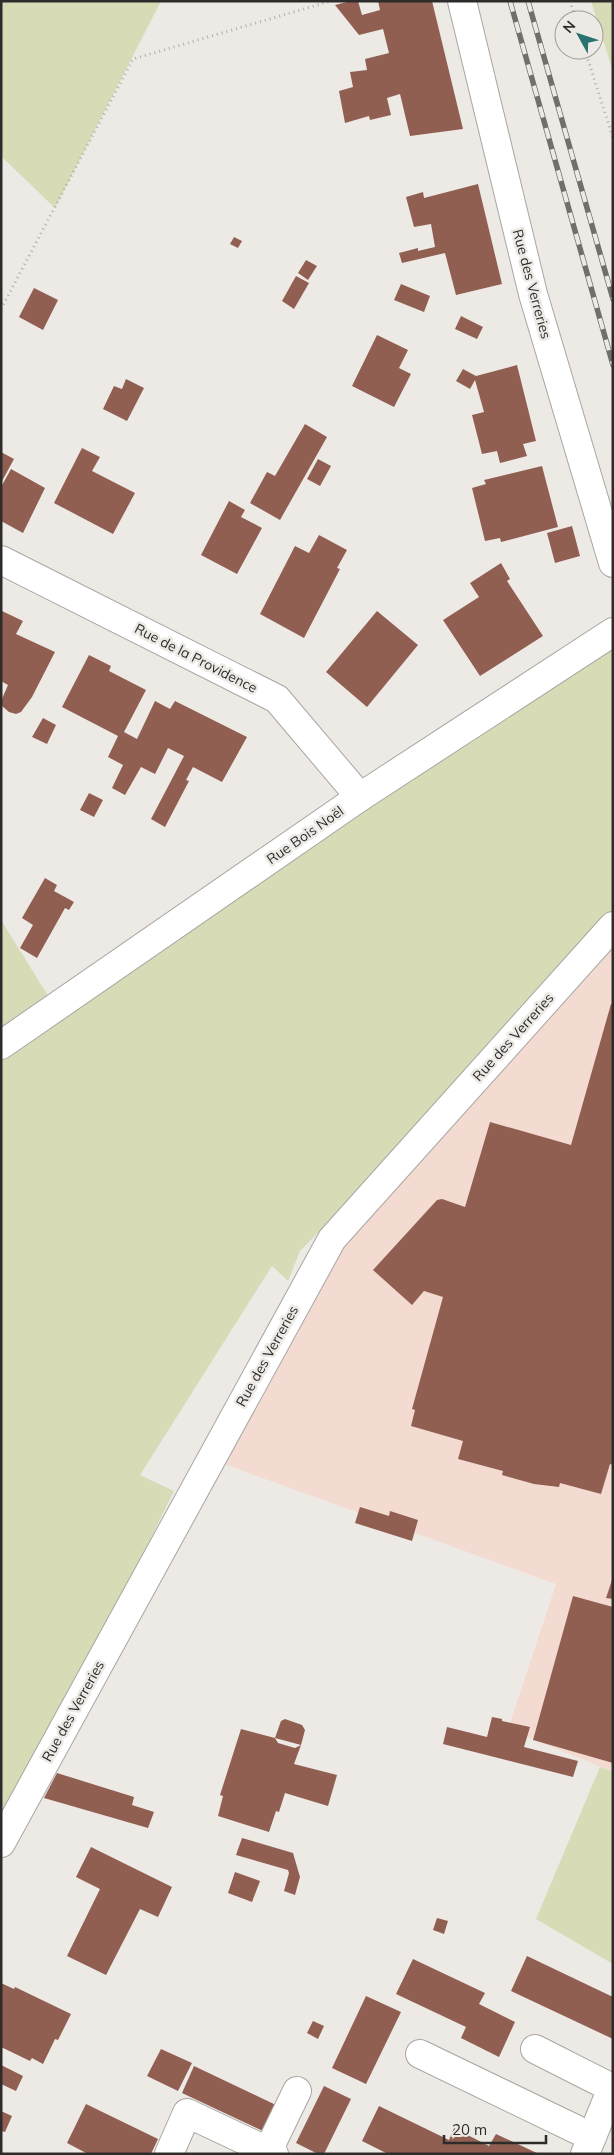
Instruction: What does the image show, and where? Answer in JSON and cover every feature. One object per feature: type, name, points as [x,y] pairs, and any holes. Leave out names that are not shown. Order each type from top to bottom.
[{"type":"street","name":"Rue des Verreries","points":[[462,1],[533,294],[613,563]]},
{"type":"street","name":"Rue de la Providence","points":[[1,560],[278,699],[360,797]]},
{"type":"street","name":"Rue Bois Noël","points":[[1,1045],[360,797],[613,632]]},
{"type":"street","name":"Rue des Verreries","points":[[1,1843],[332,1239],[613,926]]},
{"type":"street","points":[[420,2054],[589,2146],[612,2088],[535,2049]]},
{"type":"street","points":[[169,2154],[187,2114],[271,2152],[298,2091]]},
{"type":"path","points":[[1,309],[133,59],[331,1]]},
{"type":"path","points":[[588,60],[613,138]]},
{"type":"shaded area","points":[[613,947],[613,1772],[508,1729],[556,1584],[210,1459],[332,1239],[554,992]]},
{"type":"green space","points":[[1,1],[161,1],[55,208],[1,156]]},
{"type":"green space","points":[[591,1],[613,1],[613,72],[604,43],[604,10],[594,10]]},
{"type":"green space","points":[[613,632],[613,919],[554,992],[300,1251],[288,1281],[272,1266],[140,1475],[174,1491],[1,1841],[1,920],[55,1007]]},
{"type":"green space","points":[[600,1767],[613,1772],[613,1964],[536,1919]]},
{"type":"building","points":[[358,1],[362,15],[380,10],[378,1],[432,1],[463,129],[410,136],[400,94],[387,98],[391,115],[370,120],[369,116],[345,123],[339,91],[353,87],[350,72],[367,70],[365,59],[389,53],[383,29],[359,35],[335,5]]},
{"type":"building","points":[[478,184],[502,284],[456,295],[445,253],[402,263],[399,253],[418,248],[418,251],[435,247],[431,224],[414,227],[406,197],[423,192],[424,198]]},
{"type":"building","points":[[234,237],[242,241],[238,248],[230,244]]},
{"type":"building","points":[[306,260],[317,266],[308,280],[298,273]]},
{"type":"building","points":[[296,276],[309,283],[294,309],[282,301]]},
{"type":"building","points":[[401,284],[430,296],[424,312],[394,300]]},
{"type":"building","points":[[34,288],[58,300],[43,330],[19,317]]},
{"type":"building","points":[[461,316],[483,327],[477,339],[455,329]]},
{"type":"building","points":[[377,335],[408,350],[399,368],[411,374],[394,407],[352,386]]},
{"type":"building","points":[[517,365],[536,441],[523,444],[527,456],[500,463],[497,451],[482,454],[472,415],[484,412],[475,380],[470,389],[456,381],[463,369],[476,376]]},
{"type":"building","points":[[126,379],[144,388],[127,421],[103,409],[114,386],[122,389]]},
{"type":"building","points":[[305,424],[327,437],[280,520],[250,503],[267,472],[275,476]]},
{"type":"building","points":[[82,448],[100,457],[92,471],[135,493],[113,534],[54,503]]},
{"type":"building","points":[[1,452],[14,459],[1,483]]},
{"type":"building","points":[[318,459],[331,466],[320,486],[307,479]]},
{"type":"building","points":[[542,466],[558,527],[501,542],[500,538],[485,541],[472,488],[486,484],[484,480]]},
{"type":"building","points":[[11,469],[45,488],[23,533],[1,521],[1,487]]},
{"type":"building","points":[[229,501],[245,510],[241,517],[262,528],[237,574],[201,555]]},
{"type":"building","points":[[572,526],[580,556],[555,563],[547,533]]},
{"type":"building","points":[[319,535],[347,550],[337,568],[340,569],[304,638],[260,614],[295,546],[309,553]]},
{"type":"building","points":[[501,563],[510,579],[507,581],[543,636],[480,676],[443,620],[479,597],[470,583]]},
{"type":"building","points":[[2,611],[23,621],[16,634],[55,652],[32,697],[21,712],[16,714],[9,712],[2,706],[1,701],[8,685],[1,681]]},
{"type":"building","points":[[377,611],[418,645],[367,707],[326,672]]},
{"type":"building","points":[[89,655],[111,666],[109,671],[146,690],[124,732],[137,739],[155,701],[170,709],[175,701],[247,737],[222,782],[193,767],[186,780],[189,781],[165,827],[151,819],[184,756],[168,748],[155,774],[141,767],[125,795],[112,788],[123,765],[108,757],[118,736],[62,707]]},
{"type":"building","points":[[43,718],[56,725],[47,744],[32,737]]},
{"type":"building","points":[[89,793],[103,800],[94,817],[80,810]]},
{"type":"building","points":[[45,878],[57,885],[54,891],[74,902],[69,910],[65,908],[37,958],[20,948],[33,925],[22,918]]},
{"type":"building","points":[[611,1004],[613,1004],[613,1465],[610,1464],[601,1494],[560,1483],[559,1487],[534,1484],[502,1475],[503,1471],[458,1459],[463,1441],[411,1426],[415,1410],[412,1409],[443,1297],[424,1291],[412,1305],[373,1270],[437,1200],[442,1199],[465,1207],[490,1122],[571,1145]]},
{"type":"building","points":[[360,1507],[389,1516],[390,1511],[418,1520],[412,1541],[355,1523]]},
{"type":"building","points":[[613,1577],[613,1599],[606,1598]]},
{"type":"building","points":[[573,1596],[613,1607],[613,1763],[533,1740]]},
{"type":"building","points":[[492,1717],[530,1727],[524,1747],[578,1761],[573,1777],[443,1744],[447,1727],[487,1737]]},
{"type":"building","points":[[285,1719],[302,1725],[305,1730],[301,1745],[275,1738],[281,1721]]},
{"type":"building","points":[[241,1729],[275,1738],[278,1743],[295,1748],[301,1745],[294,1764],[337,1775],[328,1806],[285,1793],[279,1812],[276,1811],[269,1832],[218,1816],[223,1796],[220,1795]]},
{"type":"building","points":[[57,1773],[134,1797],[132,1805],[154,1812],[148,1828],[44,1798]]},
{"type":"building","points":[[242,1838],[293,1853],[300,1877],[295,1895],[284,1891],[289,1873],[288,1870],[236,1855]]},
{"type":"building","points":[[91,1847],[172,1887],[158,1917],[140,1909],[106,1975],[67,1956],[100,1889],[76,1877]]},
{"type":"building","points":[[235,1872],[260,1881],[252,1902],[228,1893]]},
{"type":"building","points":[[437,1918],[448,1921],[444,1934],[433,1930]]},
{"type":"building","points":[[527,1956],[613,1997],[613,2039],[511,1991]]},
{"type":"building","points":[[413,1959],[485,1993],[479,2004],[515,2022],[499,2057],[461,2038],[466,2027],[396,1994]]},
{"type":"building","points":[[1,1983],[14,1989],[15,1987],[71,2014],[58,2040],[55,2039],[43,2064],[32,2058],[30,2061],[1,2047]]},
{"type":"building","points":[[366,1996],[401,2012],[366,2084],[332,2068]]},
{"type":"building","points":[[313,2021],[324,2026],[318,2039],[307,2033]]},
{"type":"building","points":[[161,2049],[192,2063],[178,2091],[147,2076]]},
{"type":"building","points":[[1,2065],[23,2076],[16,2091],[1,2084]]},
{"type":"building","points":[[194,2066],[278,2106],[265,2132],[182,2093]]},
{"type":"building","points":[[324,2086],[351,2099],[324,2154],[318,2154],[296,2143]]},
{"type":"building","points":[[86,2104],[158,2139],[151,2154],[88,2154],[67,2143]]},
{"type":"building","points":[[379,2106],[449,2140],[454,2128],[489,2146],[496,2134],[539,2154],[388,2154],[362,2141]]},
{"type":"building","points":[[1,2111],[12,2116],[5,2132],[1,2131]]},
{"type":"railway","points":[[510,1],[613,365]]},
{"type":"railway","points":[[528,1],[613,299]]}]
